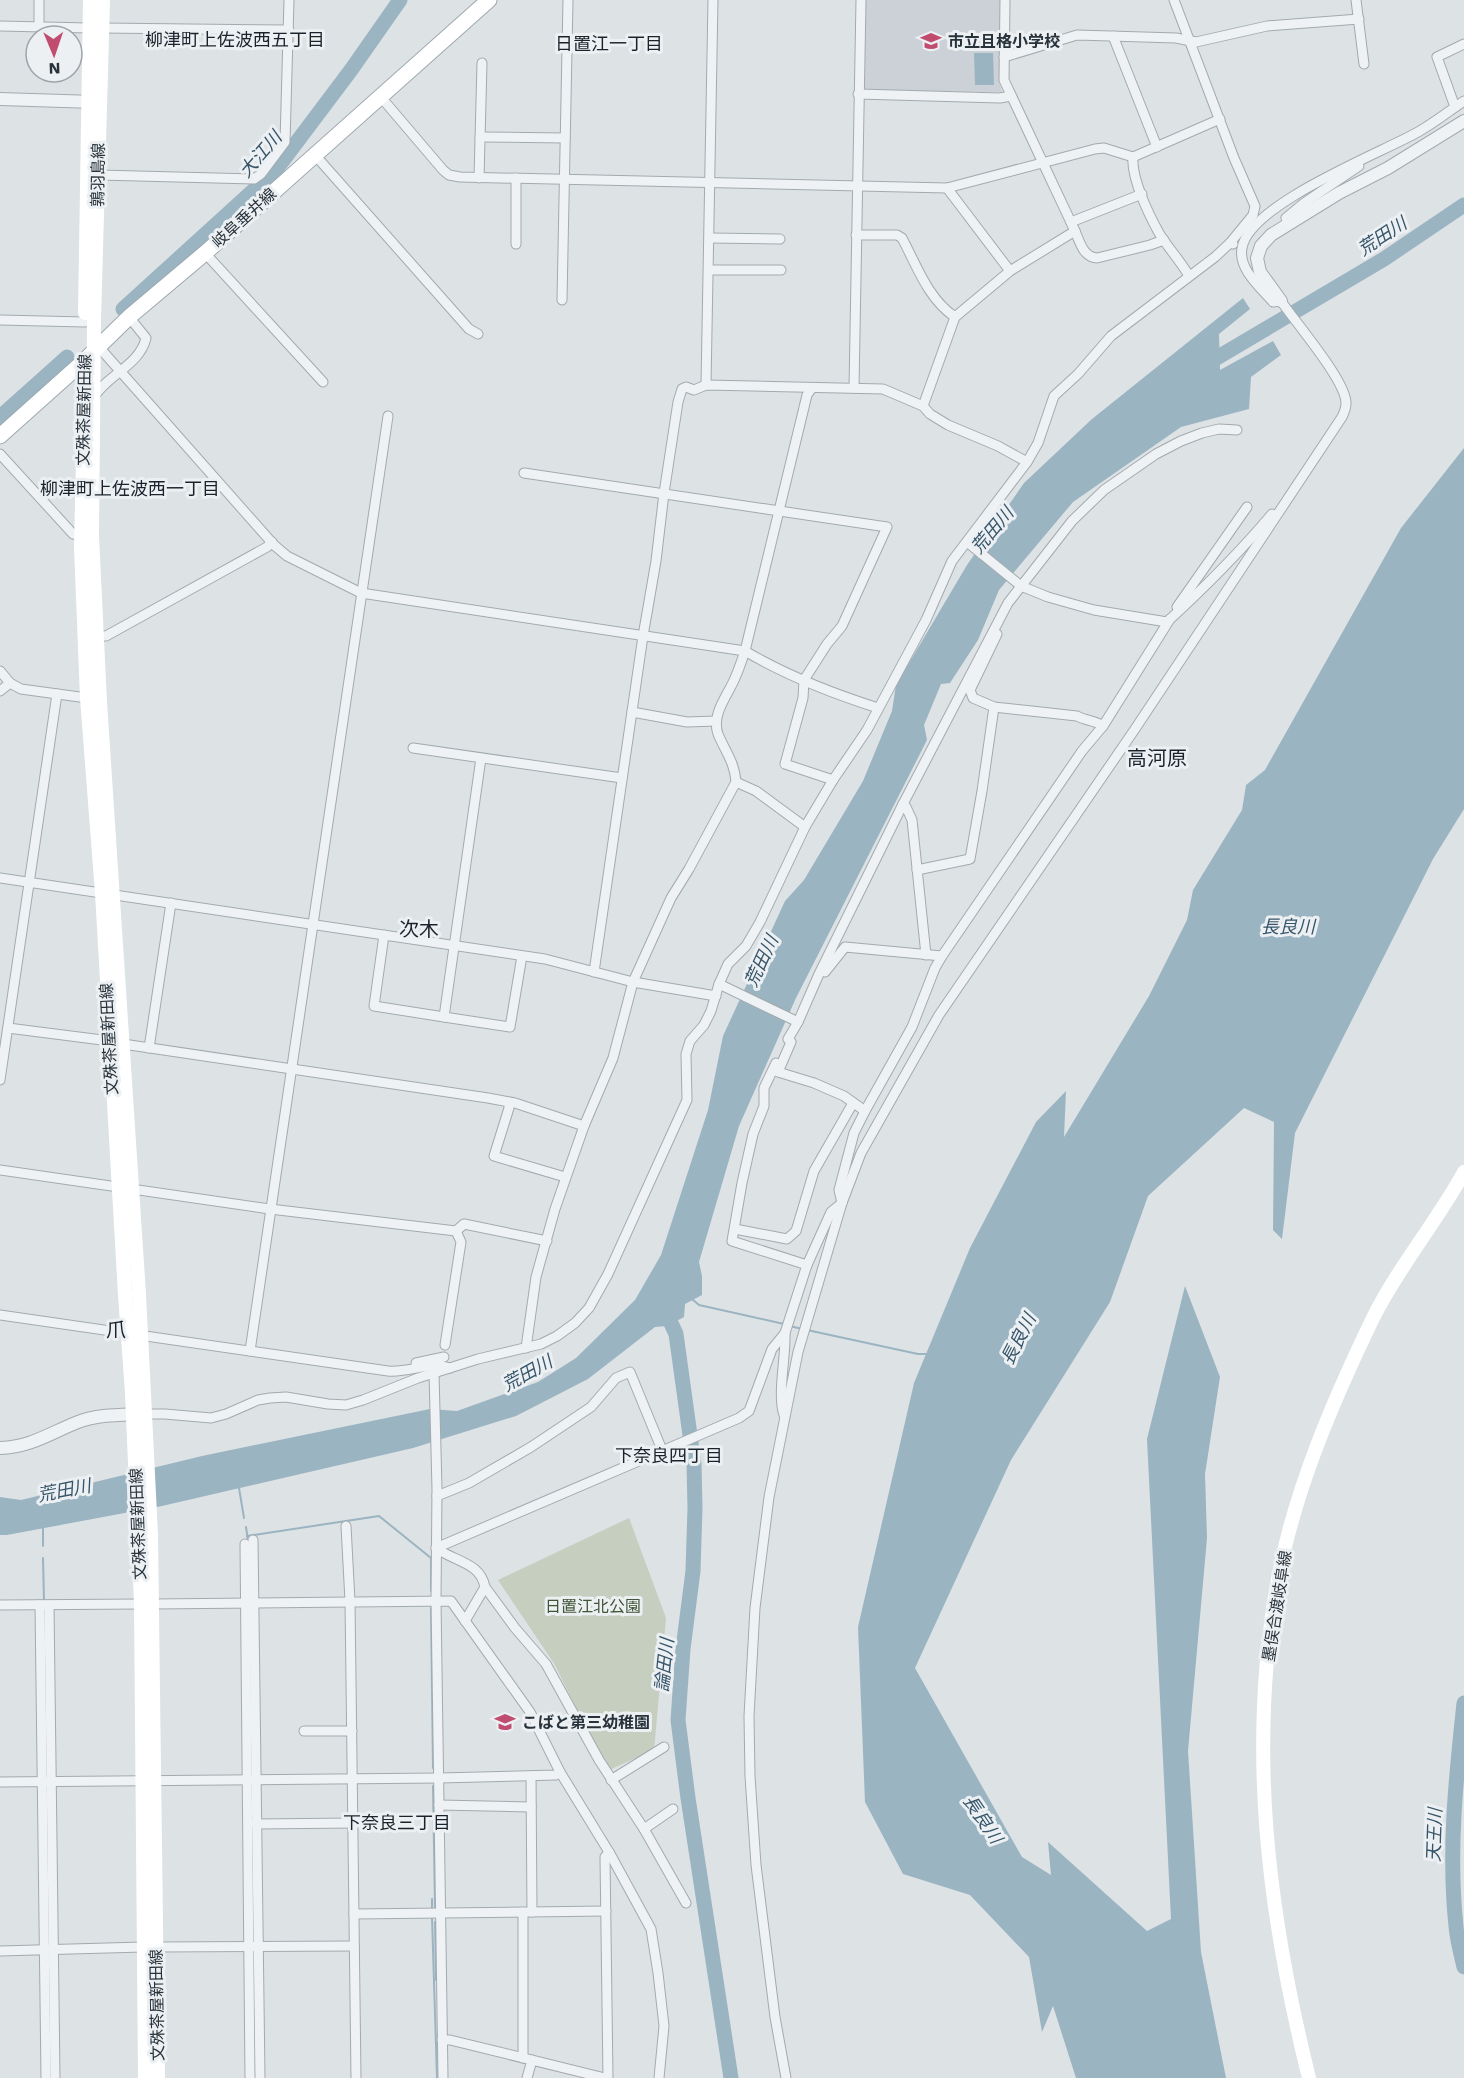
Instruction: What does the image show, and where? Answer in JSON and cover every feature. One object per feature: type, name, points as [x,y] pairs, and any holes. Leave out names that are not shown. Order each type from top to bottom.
[{"type":"main road","points":[[90,0],[96,28]]},
{"type":"main road","name":"鶉羽島線","points":[[92,352],[99,175],[94,102],[96,28],[103,0]]},
{"type":"main road","name":"岐阜垂井線","points":[[0,436],[129,317],[205,253],[268,181],[315,154],[489,0]]},
{"type":"main road","name":"文殊茶屋新田線","points":[[94,102],[85,322],[92,352],[94,397],[92,536],[107,894],[143,1466],[150,1947],[158,2078]]},
{"type":"main road","name":"文殊茶屋新田線","points":[[92,352],[81,535],[87,698],[107,894]]},
{"type":"main road","name":"墨俣合渡岐阜線","points":[[1309,2078],[1281,1947],[1269,1866],[1263,1789],[1262,1732],[1270,1636],[1278,1579],[1303,1486],[1322,1433],[1358,1350],[1397,1273],[1436,1219],[1464,1172]]},
{"type":"main road","name":"文殊茶屋新田線","points":[[145,2078],[150,1947]]},
{"type":"street","points":[[39,0],[39,24]]},
{"type":"street","points":[[99,175],[254,178],[268,181],[285,142],[289,0]]},
{"type":"street","points":[[562,300],[568,0]]},
{"type":"street","points":[[706,385],[713,0]]},
{"type":"street","points":[[854,388],[861,0]]},
{"type":"street","points":[[1005,0],[1004,80],[1086,254],[1097,258],[1164,240]]},
{"type":"street","points":[[0,1448],[17,1448],[34,1443],[80,1421],[105,1416],[165,1414],[211,1418],[258,1400],[286,1397],[346,1405],[434,1377],[450,1368],[526,1348],[557,1336],[590,1308],[608,1274],[687,1100],[686,1054],[690,1041],[704,1025],[711,1011],[722,986],[728,963],[746,945],[760,922],[805,827],[832,780],[867,729],[926,620],[951,561],[969,544],[1027,462],[1038,443],[1054,396],[1078,374],[1111,336],[1230,243],[1252,215],[1255,206],[1174,0]]},
{"type":"street","points":[[1356,0],[1364,64]]},
{"type":"street","points":[[1004,57],[1077,35],[1188,39],[1197,42],[1267,26],[1359,19]]},
{"type":"street","points":[[0,26],[24,27]]},
{"type":"street","points":[[84,28],[289,30]]},
{"type":"street","points":[[1113,36],[1157,147]]},
{"type":"street","points":[[1455,107],[1437,57],[1464,44]]},
{"type":"street","points":[[479,178],[482,63]]},
{"type":"street","points":[[858,94],[1000,98],[1011,96]]},
{"type":"street","points":[[380,96],[449,175],[479,178],[564,178],[947,188],[1104,148],[1133,157],[1220,119]]},
{"type":"street","points":[[0,99],[94,102]]},
{"type":"street","points":[[1281,302],[1273,302],[1247,271],[1242,255],[1242,246],[1246,236],[1280,204],[1332,173],[1420,131],[1464,101]]},
{"type":"street","points":[[786,2078],[756,1865],[750,1776],[749,1716],[755,1608],[770,1497],[798,1352],[843,1203],[861,1153],[939,1015],[1135,729],[1342,417],[1347,404],[1343,389],[1336,375],[1260,272],[1257,258],[1261,246],[1271,235],[1288,223],[1388,168],[1464,121]]},
{"type":"street","points":[[480,137],[565,138]]},
{"type":"street","points":[[315,154],[474,332]]},
{"type":"street","points":[[1288,223],[1287,218],[1304,203],[1370,156]]},
{"type":"street","points":[[1133,157],[1137,183],[1152,219],[1189,276]]},
{"type":"street","points":[[516,178],[516,244]]},
{"type":"street","points":[[947,188],[1010,271]]},
{"type":"street","points":[[923,406],[955,317],[1010,271],[1073,226],[1142,194]]},
{"type":"street","points":[[856,235],[897,235],[902,238],[942,309],[955,317]]},
{"type":"street","points":[[710,238],[780,239]]},
{"type":"street","points":[[1230,243],[1242,246]]},
{"type":"street","points":[[205,253],[323,382]]},
{"type":"street","points":[[709,270],[781,270]]},
{"type":"street","points":[[94,397],[100,387],[140,352],[146,338],[129,317]]},
{"type":"street","points":[[0,320],[85,322]]},
{"type":"street","points":[[92,352],[121,371],[287,556],[362,593],[745,651],[765,663],[825,690],[878,708]]},
{"type":"street","points":[[594,972],[656,561],[664,493],[678,402],[682,390],[686,387],[694,390],[706,385],[883,390],[923,406],[948,425],[998,446],[1027,462]]},
{"type":"street","points":[[526,1348],[536,1278],[565,1178],[613,1058],[633,982],[671,898],[715,824],[736,782],[736,770],[718,733],[716,721],[745,651],[805,403],[808,392],[812,388]]},
{"type":"street","points":[[250,1351],[388,416]]},
{"type":"street","points":[[807,1265],[732,1241],[742,1183],[753,1134],[764,1106],[764,1088],[903,804],[1008,603],[1019,585],[1072,521],[1104,490],[1156,454],[1181,441],[1219,429],[1237,429]]},
{"type":"street","points":[[0,454],[73,534],[81,535]]},
{"type":"street","points":[[525,473],[887,527],[842,626],[827,644],[804,680],[804,698],[785,764],[832,780]]},
{"type":"street","points":[[843,1203],[839,1190],[854,1133],[912,1027],[935,968],[1082,751],[1103,726],[1167,622],[1247,507]]},
{"type":"street","points":[[1167,622],[1239,553],[1272,513],[1282,508]]},
{"type":"street","points":[[969,544],[1019,585],[1048,597],[1094,610],[1167,622]]},
{"type":"street","points":[[96,636],[106,636],[275,545]]},
{"type":"street","points":[[998,623],[995,641],[970,690],[973,698],[994,707],[1077,716],[1084,720],[1098,722],[1103,726]]},
{"type":"street","points":[[0,672],[15,686],[87,698]]},
{"type":"street","points":[[0,692],[15,686]]},
{"type":"street","points":[[0,1080],[57,694]]},
{"type":"street","points":[[917,870],[970,859],[994,707]]},
{"type":"street","points":[[632,712],[687,722],[716,721]]},
{"type":"street","points":[[413,748],[622,778]]},
{"type":"street","points":[[444,1017],[481,758]]},
{"type":"street","points":[[736,782],[756,791],[805,827]]},
{"type":"street","points":[[903,804],[912,820],[926,955]]},
{"type":"street","points":[[0,878],[544,958],[633,982],[716,996]]},
{"type":"street","points":[[148,1048],[171,903]]},
{"type":"street","points":[[384,935],[374,1006],[444,1017],[510,1027],[522,956]]},
{"type":"street","points":[[819,975],[825,972],[841,949],[845,947],[942,956]]},
{"type":"street","points":[[722,986],[795,1021]]},
{"type":"street","points":[[8,1028],[509,1102],[584,1126]]},
{"type":"street","points":[[788,1039],[791,1042],[778,1072],[814,1083],[844,1096],[865,1111]]},
{"type":"street","points":[[509,1102],[494,1156],[565,1178]]},
{"type":"street","points":[[735,1229],[786,1239],[796,1231],[814,1172],[852,1103]]},
{"type":"street","points":[[0,1170],[270,1209],[456,1231],[464,1224],[547,1240]]},
{"type":"street","points":[[785,1417],[781,1406],[785,1333],[807,1265],[831,1212],[843,1203]]},
{"type":"street","points":[[445,1345],[461,1242],[456,1231]]},
{"type":"street","points":[[0,1315],[388,1371],[400,1372],[438,1364],[450,1368]]},
{"type":"street","points":[[436,1548],[739,1418],[749,1411],[772,1349],[785,1333]]},
{"type":"street","points":[[388,1371],[436,1357],[444,1357]]},
{"type":"street","points":[[437,1492],[469,1483],[531,1447],[591,1407],[616,1378],[630,1372],[666,1449]]},
{"type":"street","points":[[434,1377],[443,2078]]},
{"type":"street","points":[[346,1526],[350,1601],[356,2078]]},
{"type":"street","points":[[249,1542],[254,1947],[260,2078]]},
{"type":"street","points":[[436,1548],[447,1556],[470,1565],[483,1576],[485,1587],[515,1628],[546,1664],[611,1780],[644,1829],[686,1903]]},
{"type":"street","points":[[465,1621],[485,1587]]},
{"type":"street","points":[[0,1605],[451,1601],[530,1712],[560,1772],[609,1852],[651,1929],[664,2026],[659,2078]]},
{"type":"street","points":[[45,1605],[49,1949],[55,2078]]},
{"type":"street","points":[[304,1731],[352,1731]]},
{"type":"street","points":[[611,1780],[664,1747]]},
{"type":"street","points":[[0,1782],[439,1778],[531,1776],[560,1772]]},
{"type":"street","points":[[527,2078],[527,1912],[531,1776]]},
{"type":"street","points":[[250,2078],[256,1824],[251,1779]]},
{"type":"street","points":[[439,1805],[531,1807]]},
{"type":"street","points":[[644,1829],[673,1809]]},
{"type":"street","points":[[256,1824],[353,1824]]},
{"type":"street","points":[[442,2040],[450,2040],[606,2078],[605,1857],[609,1852]]},
{"type":"street","points":[[354,1914],[606,1911]]},
{"type":"street","points":[[0,1950],[354,1946]]},
{"type":"street","points":[[46,2078],[49,1949]]},
{"type":"shaded area","name":"市立且格小学校","points":[[863,0],[1000,0],[999,82],[1002,92],[861,91]]},
{"type":"green space","name":"日置江北公園","points":[[629,1518],[666,1618],[654,1750],[607,1771],[555,1665],[498,1580]]},
{"type":"water","points":[[974,53],[993,53],[994,85],[975,85]]},
{"type":"water","points":[[1243,298],[1250,309],[1219,334],[1220,370],[1273,341],[1281,355],[1251,377],[1249,409],[1181,427],[1073,502],[999,590],[978,640],[950,683],[941,684],[924,725],[927,740],[796,998],[739,1126],[699,1262],[702,1295],[685,1304],[684,1317],[667,1326],[655,1327],[588,1379],[516,1416],[413,1448],[162,1506],[0,1535],[0,1497],[21,1500],[202,1456],[430,1409],[457,1411],[538,1382],[576,1358],[635,1300],[661,1255],[708,1110],[723,1036],[785,901],[804,880],[863,781],[892,711],[896,685],[967,565],[1024,483],[1092,419]]},
{"type":"water","name":"長良川","points":[[1464,448],[1464,809],[1433,859],[1295,1133],[1282,1239],[1273,1230],[1274,1122],[1244,1108],[1148,1196],[1110,1302],[1011,1460],[915,1668],[1022,1857],[1051,1875],[1048,1842],[1147,1931],[1171,1919],[1147,1439],[1185,1286],[1220,1377],[1205,1474],[1207,1538],[1188,1751],[1201,1952],[1226,2078],[1076,2078],[1053,2006],[1042,2032],[1029,1957],[970,1895],[903,1874],[865,1802],[858,1627],[914,1383],[970,1248],[1036,1122],[1066,1091],[1064,1137],[1149,996],[1187,920],[1193,890],[1242,810],[1246,785],[1265,770],[1401,528]]},
{"type":"waterway","name":"大江川","points":[[123,309],[275,171],[400,0]]},
{"type":"waterway","name":"荒田川","points":[[1203,366],[1384,259],[1464,205]]},
{"type":"waterway","name":"大江川","points":[[0,417],[67,357]]},
{"type":"waterway","points":[[692,1299],[699,1305],[784,1324]]},
{"type":"waterway","name":"論田川","points":[[664,1308],[676,1334],[694,1464],[693,1571],[683,1649],[678,1720],[731,2078]]},
{"type":"waterway","points":[[790,1326],[802,1329]]},
{"type":"waterway","points":[[807,1330],[918,1354],[928,1354]]},
{"type":"waterway","points":[[239,1488],[244,1518]]},
{"type":"waterway","points":[[247,1536],[379,1516],[431,1558],[431,1591]]},
{"type":"waterway","points":[[246,1527],[248,1541]]},
{"type":"waterway","points":[[43,1528],[43,1546]]},
{"type":"waterway","points":[[43,1558],[44,1601]]},
{"type":"waterway","points":[[431,1608],[433,1768]]},
{"type":"waterway","name":"天王川","points":[[1464,1703],[1453,1842],[1454,1898],[1459,1947],[1464,1967]]},
{"type":"waterway","points":[[433,1786],[435,1907]]},
{"type":"waterway","points":[[432,1899],[432,1912]]},
{"type":"waterway","points":[[432,1917],[437,2078]]},
{"type":"waterway","points":[[435,1922],[436,1980]]},
{"type":"waterway","points":[[253,1951],[255,2078]]},
{"type":"place","name":"市立且格小学校","points":[[931,41]]},
{"type":"place","name":"こばと第三幼稚園","points":[[505,1722]]},
{"type":"district","name":"柳津町上佐波西五丁目","points":[[235,39]]},
{"type":"district","name":"日置江一丁目","points":[[609,43]]},
{"type":"district","name":"柳津町上佐波西一丁目","points":[[130,488]]},
{"type":"district","name":"高河原","points":[[1157,758]]},
{"type":"district","name":"次木","points":[[419,929]]},
{"type":"district","name":"爪","points":[[116,1330]]},
{"type":"district","name":"下奈良四丁目","points":[[669,1455]]},
{"type":"district","name":"下奈良三丁目","points":[[397,1822]]}]
